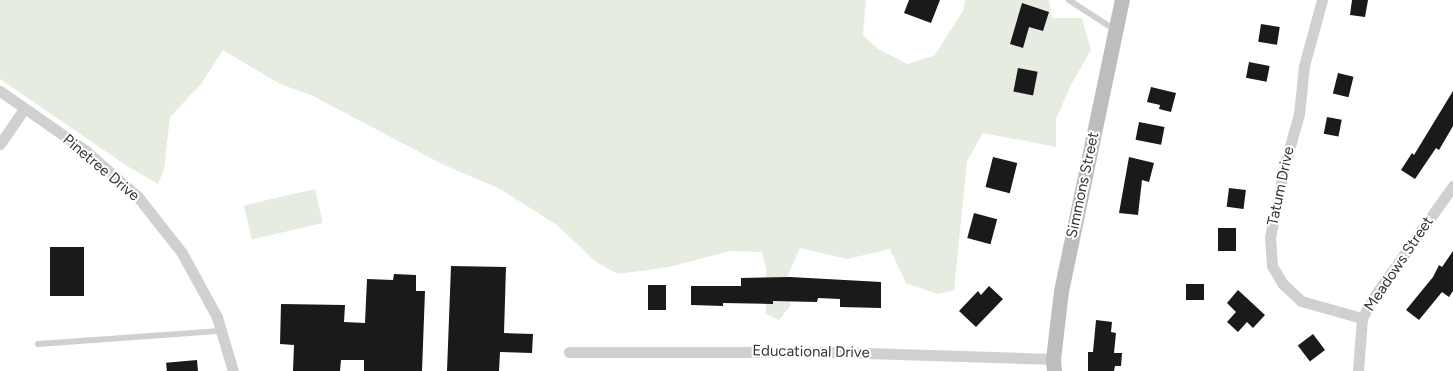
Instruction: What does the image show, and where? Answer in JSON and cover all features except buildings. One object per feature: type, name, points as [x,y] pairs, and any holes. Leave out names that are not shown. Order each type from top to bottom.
[{"type":"street","name":"Simmons Street","points":[[1054,365],[1061,291],[1073,224],[1122,0]]},
{"type":"street","name":"Tatum Drive","points":[[1322,0],[1304,66],[1299,114],[1286,160],[1270,237],[1272,266],[1283,284],[1301,301],[1362,318]]},
{"type":"street","name":"Pinetree Drive","points":[[0,91],[86,151],[138,197],[182,253],[217,317],[233,371]]},
{"type":"street","points":[[0,144],[24,109]]},
{"type":"street","name":"Meadows Street","points":[[1358,371],[1362,318],[1373,298],[1453,186]]},
{"type":"street","name":"Educational Drive","points":[[569,352],[833,352],[1054,365]]},
{"type":"lane","points":[[1069,0],[1116,30]]},
{"type":"lane","points":[[38,344],[221,330]]},
{"type":"shaded area","points":[[0,0],[866,0],[863,35],[878,49],[907,64],[934,56],[963,11],[965,0],[1049,0],[1052,18],[1082,18],[1091,50],[1071,85],[1056,119],[1056,147],[983,133],[967,161],[954,290],[938,294],[906,283],[890,249],[847,259],[800,248],[786,280],[791,305],[779,320],[766,314],[766,269],[762,252],[730,251],[669,267],[618,274],[596,262],[557,225],[500,189],[442,164],[313,96],[280,84],[223,50],[201,84],[170,117],[164,169],[158,184],[127,166],[0,79]]},
{"type":"shaded area","points":[[315,189],[323,223],[252,240],[244,205]]}]
